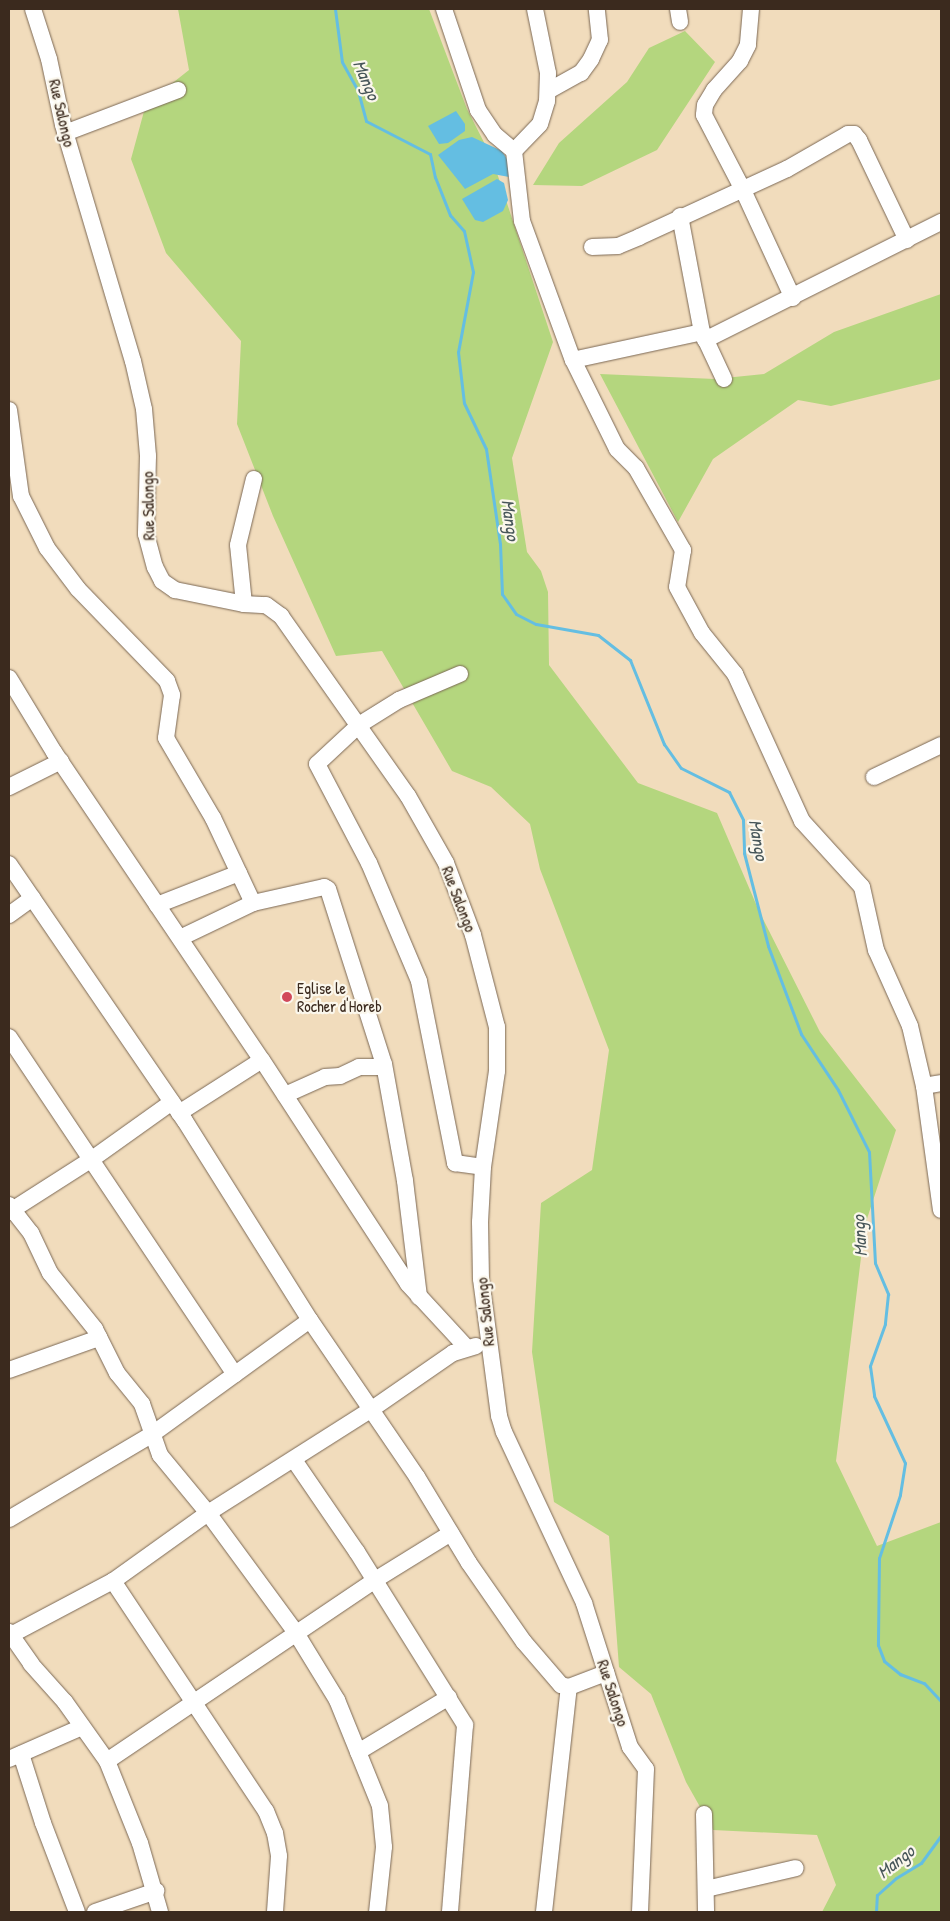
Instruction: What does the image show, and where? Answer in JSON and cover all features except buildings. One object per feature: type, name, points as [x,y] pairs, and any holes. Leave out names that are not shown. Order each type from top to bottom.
[{"type":"street","name":"Rue Salongo","points":[[33,9],[49,59],[65,133],[133,361],[144,409],[148,456],[146,534],[150,554],[162,581],[175,590],[244,604],[266,605],[282,616],[360,725],[437,846],[473,935],[497,1027],[496,1078],[483,1167],[481,1279],[488,1344],[504,1432],[584,1603],[630,1747],[646,1769],[640,1912]]},
{"type":"street","points":[[444,9],[478,110],[495,135],[514,151],[522,221],[573,360],[618,449],[636,468],[683,550],[677,587],[702,633],[735,674],[799,816],[862,887],[876,950],[910,1026],[924,1086],[941,1210]]},
{"type":"street","points":[[514,151],[540,124],[548,91],[548,74],[535,9]]},
{"type":"street","points":[[548,91],[581,73],[591,59],[600,40],[597,9]]},
{"type":"street","points":[[751,9],[748,44],[740,61],[714,90],[705,105],[704,115],[743,190],[793,298]]},
{"type":"street","points":[[65,133],[178,90]]},
{"type":"street","points":[[592,247],[618,246],[680,216],[743,190],[848,134],[854,134],[907,240]]},
{"type":"street","points":[[680,216],[704,336],[724,379]]},
{"type":"street","points":[[573,360],[704,336],[793,298],[941,222]]},
{"type":"street","points":[[9,410],[22,496],[47,548],[78,589],[167,681],[172,696],[166,738],[213,818],[253,903]]},
{"type":"street","points":[[244,604],[238,545],[254,479]]},
{"type":"street","points":[[460,674],[399,700],[360,725],[317,764],[370,863],[418,976],[455,1163],[483,1167]]},
{"type":"street","points":[[9,678],[61,761],[420,1297],[467,1348]]},
{"type":"street","points":[[874,777],[941,745]]},
{"type":"street","points":[[9,786],[61,761]]},
{"type":"street","points":[[9,864],[176,1108],[310,1320],[372,1409],[451,1533],[524,1642],[561,1685],[569,1687],[606,1674]]},
{"type":"street","points":[[157,905],[239,873]]},
{"type":"street","points":[[180,938],[253,903],[324,887],[328,889],[384,1067],[405,1181],[420,1297]]},
{"type":"street","points":[[9,915],[32,898]]},
{"type":"street","points":[[9,1037],[235,1374]]},
{"type":"street","points":[[262,1060],[176,1108],[10,1209],[31,1233],[50,1273],[99,1338],[117,1373],[142,1404],[151,1435],[160,1455],[208,1513],[296,1633],[337,1700],[380,1806],[384,1858],[377,1912]]},
{"type":"street","points":[[285,1095],[325,1077],[340,1076],[359,1066],[384,1067]]},
{"type":"street","points":[[924,1086],[941,1083]]},
{"type":"street","points":[[9,1520],[151,1435],[310,1320]]},
{"type":"street","points":[[9,1370],[99,1338]]},
{"type":"street","points":[[160,1912],[156,1890],[106,1761],[10,1634],[113,1580],[208,1513],[294,1460],[453,1353],[488,1344]]},
{"type":"street","points":[[294,1460],[375,1580],[462,1718],[466,1734],[450,1912]]},
{"type":"street","points":[[106,1761],[197,1702],[375,1580],[451,1533]]},
{"type":"street","points":[[113,1580],[197,1702],[254,1791],[275,1833],[279,1863],[275,1912]]},
{"type":"street","points":[[544,1912],[569,1687]]},
{"type":"street","points":[[358,1752],[449,1697]]},
{"type":"street","points":[[77,1912],[15,1756],[82,1727]]},
{"type":"street","points":[[704,1814],[706,1912]]},
{"type":"street","points":[[706,1889],[796,1868]]},
{"type":"street","points":[[95,1912],[156,1890]]},
{"type":"green space","points":[[178,9],[429,9],[467,109],[492,158],[553,342],[512,458],[527,552],[541,571],[548,592],[549,665],[638,783],[717,813],[759,911],[820,1032],[896,1130],[865,1225],[836,1461],[877,1546],[941,1522],[941,1912],[822,1912],[836,1885],[817,1835],[713,1830],[686,1782],[651,1694],[619,1667],[609,1536],[554,1502],[532,1352],[541,1203],[592,1170],[609,1050],[540,869],[530,824],[491,787],[452,771],[382,651],[336,656],[273,516],[237,424],[241,341],[166,253],[131,159],[146,104],[189,70]]},
{"type":"green space","points":[[685,31],[715,62],[657,150],[582,186],[533,185],[559,143],[627,82],[649,48]]},
{"type":"green space","points":[[941,294],[941,379],[831,406],[798,400],[713,459],[678,522],[600,374],[715,379],[764,374],[834,332]]},
{"type":"water","points":[[456,111],[465,124],[465,131],[448,143],[439,144],[428,126]]},
{"type":"water","points":[[472,137],[502,151],[507,159],[509,177],[493,174],[465,189],[438,155],[459,140]]},
{"type":"water","points":[[497,179],[504,183],[508,200],[503,211],[483,222],[475,220],[462,199]]},
{"type":"waterway","name":"Mango","points":[[335,9],[342,62],[358,91],[366,121],[430,154],[435,177],[450,215],[464,231],[473,272],[458,352],[464,403],[486,449],[500,544],[502,594],[516,614],[536,624],[598,635],[630,660],[664,744],[681,768],[729,792],[743,820],[744,853],[768,946],[801,1034],[838,1090],[869,1152],[875,1263],[888,1294],[885,1324],[870,1366],[874,1396],[905,1463],[900,1495],[879,1558],[878,1645],[884,1661],[900,1674],[924,1683],[941,1701]]},
{"type":"waterway","name":"Mango","points":[[876,1912],[877,1895],[896,1878],[921,1863],[941,1835]]},
{"type":"place","name":"Eglise le Rocher d'Horeb","points":[[287,997]]}]
